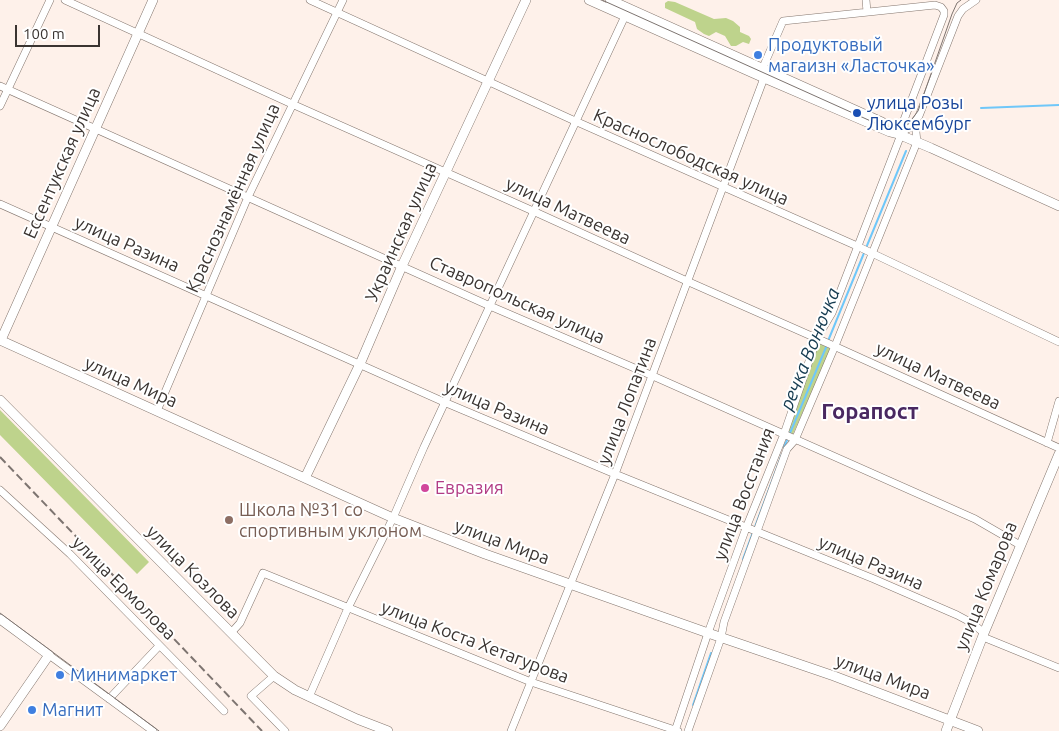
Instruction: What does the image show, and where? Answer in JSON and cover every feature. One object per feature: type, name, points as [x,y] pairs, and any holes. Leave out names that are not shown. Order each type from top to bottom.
[{"type":"street","points":[[0,106],[50,0]]},
{"type":"street","name":"улица Матвеева","points":[[65,0],[292,104],[688,282],[820,339],[1059,448]]},
{"type":"street","name":"Ессентукская улица","points":[[0,343],[153,0]]},
{"type":"street","name":"Краснослободская улица","points":[[310,0],[487,82],[859,247],[1059,342]]},
{"type":"street","name":"Краснознамённая улица","points":[[157,412],[248,197],[343,0]]},
{"type":"street","name":"Украинская улица","points":[[306,478],[360,364],[445,172],[526,0]]},
{"type":"street","points":[[589,0],[762,74],[893,127],[917,142],[1059,206]]},
{"type":"street","points":[[610,0],[762,74]]},
{"type":"street","points":[[866,0],[867,12]]},
{"type":"street","points":[[900,133],[915,122],[919,116],[958,16],[963,9],[976,0]]},
{"type":"street","name":"улица Восстания","points":[[676,731],[708,633],[787,449],[820,339],[859,247],[902,125],[944,15],[941,7],[935,5],[867,12]]},
{"type":"street","name":"улица Лопатина","points":[[512,731],[653,376],[783,21],[867,12]]},
{"type":"street","points":[[309,697],[348,608],[393,518],[444,402],[625,16]]},
{"type":"street","name":"Ставропольская улица","points":[[0,86],[490,306],[975,519],[1020,545]]},
{"type":"street","points":[[915,122],[917,142]]},
{"type":"street","name":"улица Восстания","points":[[688,731],[721,638],[724,622],[752,530],[790,437],[835,346],[917,142]]},
{"type":"street","name":"улица Разина","points":[[0,204],[444,402],[874,579],[972,623],[983,635],[1059,668]]},
{"type":"street","name":"улица Мира","points":[[0,343],[26,352],[393,518],[485,554],[834,676],[978,731]]},
{"type":"street","name":"улица Козлова","points":[[0,400],[274,676],[285,685],[309,697],[356,719],[388,731]]},
{"type":"street","points":[[1047,443],[1059,401]]},
{"type":"street","name":"улица Комарова","points":[[946,731],[983,635],[1059,454]]},
{"type":"street","name":"улица Ермолова","points":[[0,490],[70,554],[224,711]]},
{"type":"street","name":"улица Коста Хетагурова","points":[[230,633],[240,623],[263,573],[532,682],[676,731]]},
{"type":"street","points":[[0,619],[153,731]]},
{"type":"street","points":[[109,699],[159,646]]},
{"type":"street","points":[[0,726],[49,655]]},
{"type":"street","points":[[1059,662],[1059,668]]},
{"type":"street","points":[[274,676],[252,696],[285,731]]},
{"type":"green space","points":[[668,1],[675,2],[714,19],[726,18],[733,21],[740,27],[740,32],[749,36],[751,39],[749,44],[743,42],[736,46],[731,46],[725,36],[716,32],[709,36],[704,34],[697,29],[695,22],[665,8],[665,3]]},
{"type":"green space","points":[[818,343],[831,349],[793,434],[787,432]]},
{"type":"green space","points":[[0,410],[149,562],[137,574],[0,435]]},
{"type":"waterway","name":"речка Вонючка","points":[[981,108],[1059,105]]},
{"type":"waterway","name":"речка Вонючка","points":[[866,248],[906,151]]},
{"type":"waterway","name":"речка Вонючка","points":[[828,341],[864,253]]},
{"type":"waterway","name":"речка Вонючка","points":[[790,433],[827,345]]},
{"type":"waterway","name":"речка Вонючка","points":[[784,447],[788,438]]},
{"type":"waterway","name":"речка Вонючка","points":[[743,559],[782,454]]},
{"type":"waterway","points":[[693,705],[711,653]]},
{"type":"tram line","points":[[602,0],[884,127],[893,129],[909,123],[918,111],[952,14],[957,3],[961,0]]},
{"type":"tram line","points":[[0,613],[159,731]]},
{"type":"railway","points":[[0,457],[262,731]]},
{"type":"place","name":"Продуктовый магаизн «Ласточка»","points":[[758,55]]},
{"type":"place","name":"улица Розы Люксембург","points":[[857,113]]},
{"type":"place","name":"Евразия","points":[[425,488]]},
{"type":"place","name":"Школа №31 со спортивным уклоном","points":[[229,520]]},
{"type":"place","name":"Минимаркет","points":[[60,675]]},
{"type":"place","name":"Магнит","points":[[32,710]]},
{"type":"district","name":"Горапост","points":[[870,412]]}]
